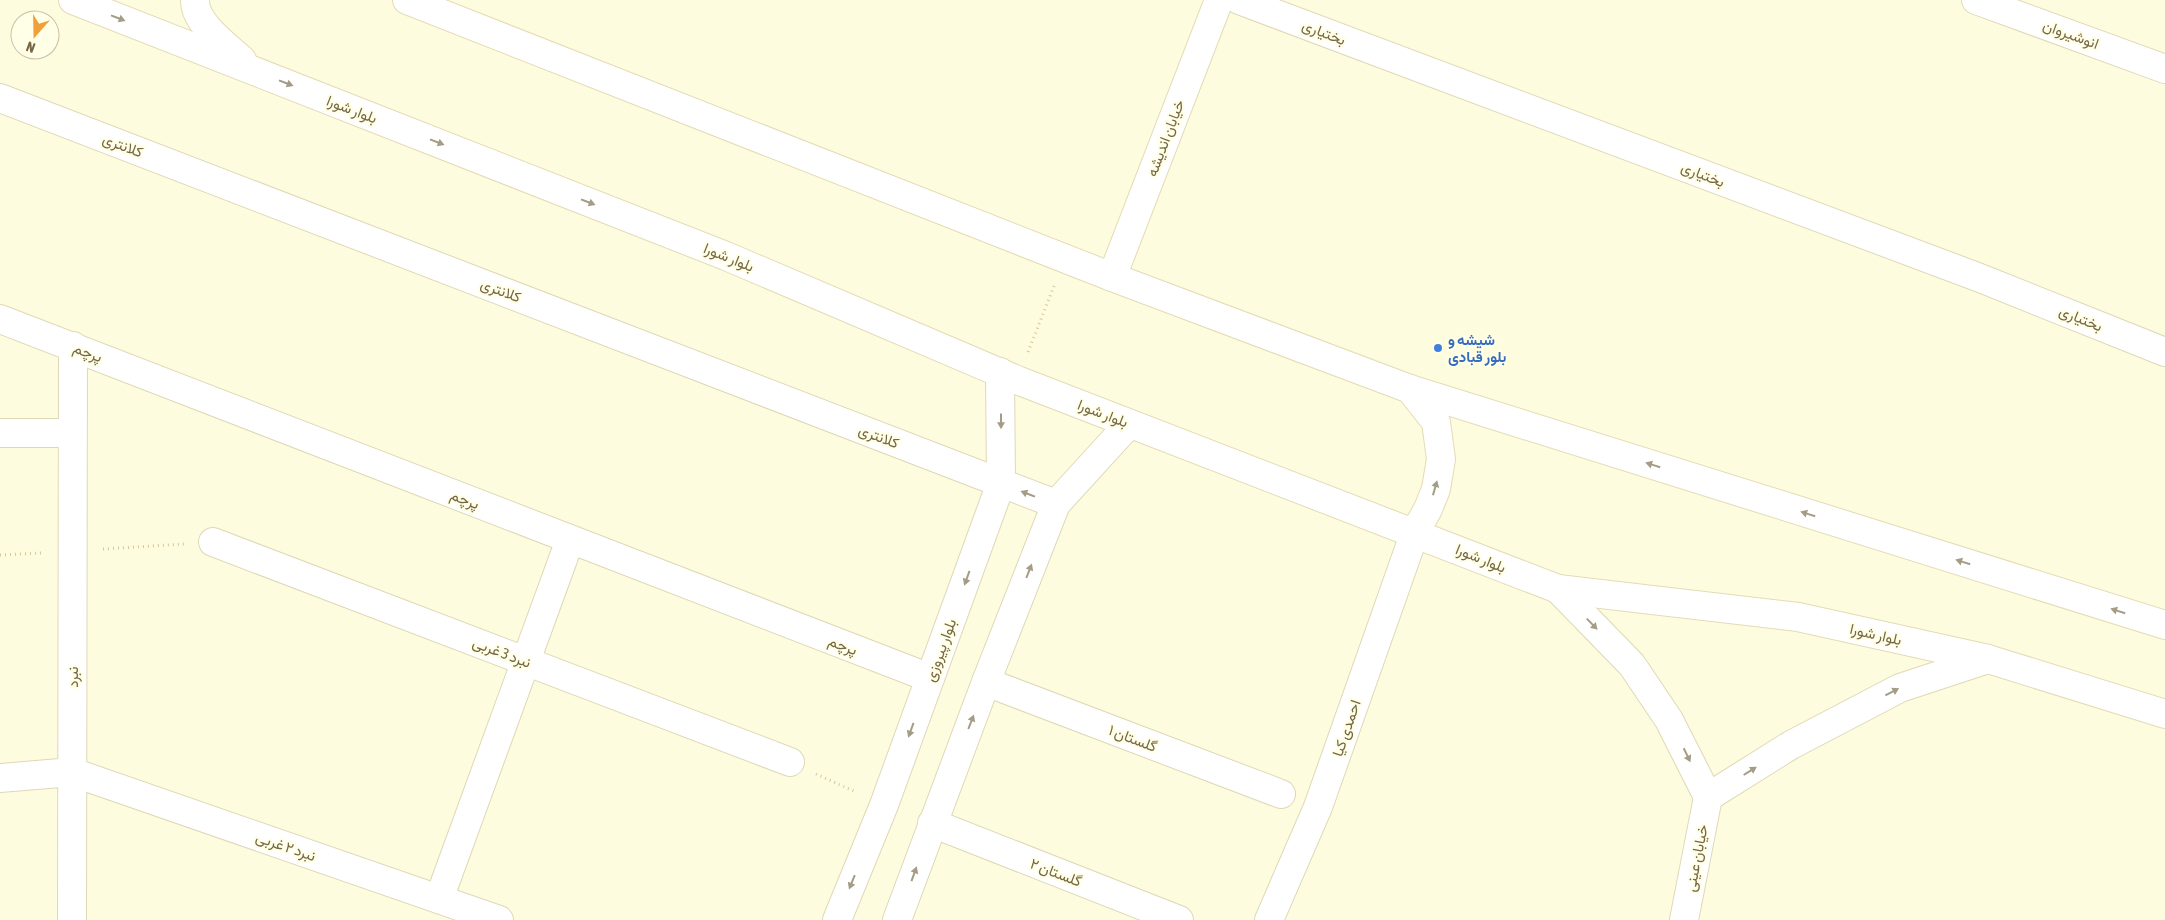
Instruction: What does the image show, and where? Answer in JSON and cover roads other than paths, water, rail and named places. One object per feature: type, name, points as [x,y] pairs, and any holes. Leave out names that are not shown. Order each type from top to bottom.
[{"type":"street","name":"بلوار شورا","points":[[73,0],[726,256],[1008,376],[1129,424],[1415,532],[1558,589],[1798,617],[1988,659],[2165,714]]},
{"type":"street","points":[[195,0],[195,6],[208,28],[252,70]]},
{"type":"street","points":[[407,0],[1112,276],[1410,389],[2165,625]]},
{"type":"street","name":"خیابان اندیشه","points":[[1112,276],[1218,0]]},
{"type":"street","name":"بختیاری","points":[[1239,0],[1980,278],[2165,352]]},
{"type":"street","name":"انوشیروان","points":[[1976,0],[2165,69]]},
{"type":"street","name":"کلانتری","points":[[0,98],[1056,504]]},
{"type":"street","name":"پرچم","points":[[0,318],[930,678]]},
{"type":"street","name":"نبرد","points":[[72,920],[71,433],[73,346]]},
{"type":"street","name":"بلوار پیروزی","points":[[837,920],[884,805],[1001,483],[1008,376]]},
{"type":"street","name":"احمدی کیا","points":[[1269,920],[1318,807],[1415,532],[1428,509],[1436,489],[1442,459],[1436,422],[1410,389]]},
{"type":"street","points":[[897,920],[932,823],[1056,504],[1129,424]]},
{"type":"street","points":[[0,433],[71,433]]},
{"type":"street","points":[[439,899],[570,540]]},
{"type":"street","name":"نبرد 3 غربی","points":[[213,542],[790,762]]},
{"type":"street","points":[[1558,589],[1632,665],[1669,720],[1708,797],[1791,745],[1900,688],[1988,659]]},
{"type":"street","name":"گلستان ۱","points":[[986,682],[1280,794]]},
{"type":"street","points":[[0,778],[72,772]]},
{"type":"street","name":"نبرد ۲ غربی","points":[[72,772],[499,920]]},
{"type":"street","name":"خیابان عینی","points":[[1684,920],[1708,797]]},
{"type":"street","name":"گلستان ۲","points":[[932,823],[1179,920]]},
{"type":"place","name":"شیشه و بلور قبادی","points":[[1438,348]]}]
